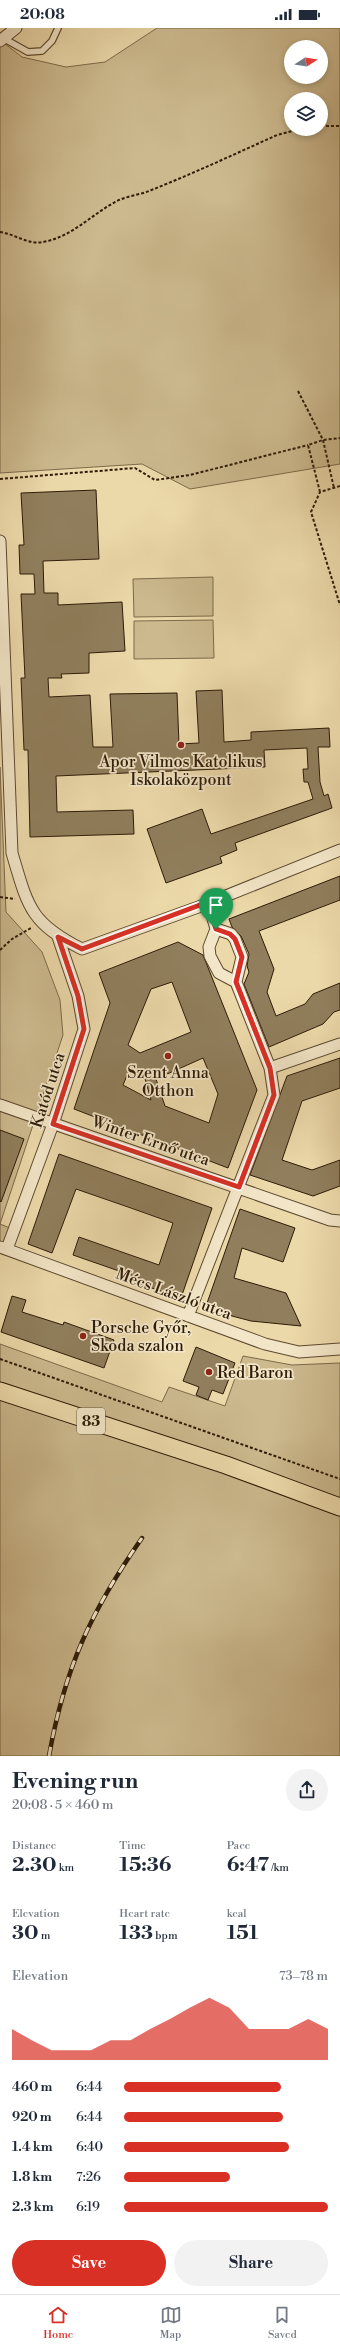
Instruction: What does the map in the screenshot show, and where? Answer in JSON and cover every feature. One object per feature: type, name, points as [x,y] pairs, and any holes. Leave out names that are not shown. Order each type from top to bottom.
[{"type":"main road","name":"83","points":[[0,1391],[226,1465],[340,1508]]},
{"type":"street","points":[[2,40],[16,28]]},
{"type":"street","points":[[0,541],[12,853],[26,900],[42,924],[58,937],[82,949],[208,902],[340,850]]},
{"type":"street","points":[[208,902],[216,929],[209,947],[210,956],[219,973],[236,982]]},
{"type":"street","points":[[188,1316],[274,1095],[270,1068],[236,982],[242,957],[235,939],[230,934],[216,929]]},
{"type":"street","name":"Katód utca","points":[[3,1248],[53,1124],[84,1029],[78,996],[58,937]]},
{"type":"street","points":[[270,1068],[340,1043]]},
{"type":"street","name":"Winter Ernő utca","points":[[0,1105],[239,1187],[330,1220],[340,1221]]},
{"type":"street","name":"Mécs László utca","points":[[3,1248],[188,1316],[284,1349],[299,1352],[340,1349]]},
{"type":"lane","points":[[2,40],[28,52],[42,51],[52,40],[58,28]]},
{"type":"path","points":[[328,126],[340,126]]},
{"type":"path","points":[[0,232],[12,233],[25,240],[42,242],[69,234],[84,221],[118,200],[147,192],[284,133]]},
{"type":"path","points":[[298,391],[323,440],[334,488]]},
{"type":"path","points":[[0,479],[135,468],[155,480],[190,475],[323,440],[340,438]]},
{"type":"path","points":[[308,445],[320,492],[311,512],[340,605]]},
{"type":"path","points":[[320,492],[340,486]]},
{"type":"path","points":[[0,897],[26,900]]},
{"type":"path","points":[[0,950],[28,929],[42,924]]},
{"type":"path","points":[[0,1359],[340,1480]]},
{"type":"shaded area","points":[[157,28],[340,28],[340,464],[190,489],[142,464],[0,473],[0,40],[22,57],[66,67],[105,62]]},
{"type":"shaded area","points":[[213,577],[213,616],[134,617],[133,579]]},
{"type":"shaded area","points":[[213,620],[214,658],[134,659],[134,621]]},
{"type":"shaded area","points":[[0,767],[6,912],[42,952],[60,1000],[63,1035],[0,1224]]},
{"type":"shaded area","points":[[0,1224],[10,1228],[0,1254]]},
{"type":"shaded area","points":[[0,1344],[162,1402],[169,1387],[225,1406],[243,1356],[292,1365],[340,1363],[340,1756],[0,1756]]},
{"type":"building","points":[[96,490],[99,559],[43,561],[44,593],[58,593],[58,605],[122,602],[125,651],[89,653],[89,673],[61,674],[62,678],[48,678],[49,697],[90,695],[93,747],[113,747],[110,694],[177,693],[179,744],[199,743],[196,691],[222,690],[224,742],[251,740],[251,732],[329,728],[330,747],[318,747],[320,782],[324,796],[328,794],[332,808],[235,843],[237,850],[220,857],[222,863],[166,883],[147,829],[202,809],[211,834],[313,799],[308,782],[304,782],[303,769],[308,769],[307,748],[264,750],[265,767],[56,776],[57,812],[133,810],[134,834],[30,837],[28,750],[24,750],[21,678],[25,678],[21,594],[35,594],[34,574],[20,574],[19,545],[24,545],[21,493]]},
{"type":"building","points":[[340,876],[340,900],[259,931],[274,969],[267,992],[276,1016],[305,1004],[313,994],[340,983],[340,1010],[334,1012],[323,1024],[269,1047],[244,984],[249,972],[247,966],[249,954],[241,936],[232,927],[229,919]]},
{"type":"building","name":"Szent Anna Otthon","points":[[178,942],[203,955],[257,1090],[228,1168],[74,1109],[110,1003],[99,973]],"holes":[[[172,982],[191,1032],[140,1053],[128,1045],[151,989]],[[203,1058],[218,1094],[209,1123],[165,1106],[156,1079]],[[131,1066],[144,1075],[151,1100],[123,1085]]]},
{"type":"building","points":[[340,1058],[340,1088],[302,1101],[282,1160],[312,1170],[340,1160],[340,1186],[313,1196],[250,1175],[287,1076]]},
{"type":"building","points":[[0,1130],[24,1139],[1,1202],[0,1201]]},
{"type":"building","points":[[59,1154],[212,1208],[181,1298],[140,1284],[142,1279],[73,1255],[79,1237],[159,1265],[173,1223],[128,1207],[76,1189],[52,1253],[28,1244]]},
{"type":"building","points":[[240,1209],[295,1228],[283,1262],[242,1248],[234,1278],[286,1293],[301,1326],[251,1321],[232,1316],[206,1306]]},
{"type":"building","points":[[12,1296],[26,1300],[22,1312],[63,1325],[64,1322],[114,1340],[104,1368],[1,1332]]},
{"type":"building","name":"Red Baron","points":[[196,1347],[235,1363],[223,1394],[212,1390],[208,1400],[196,1395],[199,1387],[183,1381]]},
{"type":"railway","points":[[49,1756],[55,1724],[63,1695],[82,1641],[108,1590],[142,1538]]},
{"type":"place","name":"Apor Vilmos Katolikus Iskolaközpont","points":[[181,745]]},
{"type":"place","name":"Szent Anna Otthon","points":[[168,1056]]},
{"type":"place","name":"Porsche Győr, Skoda szalon","points":[[83,1336]]},
{"type":"place","name":"Red Baron","points":[[209,1372]]},
{"type":"route","points":[[208,902],[216,929],[230,934],[235,939],[242,957],[236,982],[270,1068],[274,1095],[239,1187],[53,1124],[84,1029],[78,996],[58,937],[82,949],[201,906],[208,902]]}]
